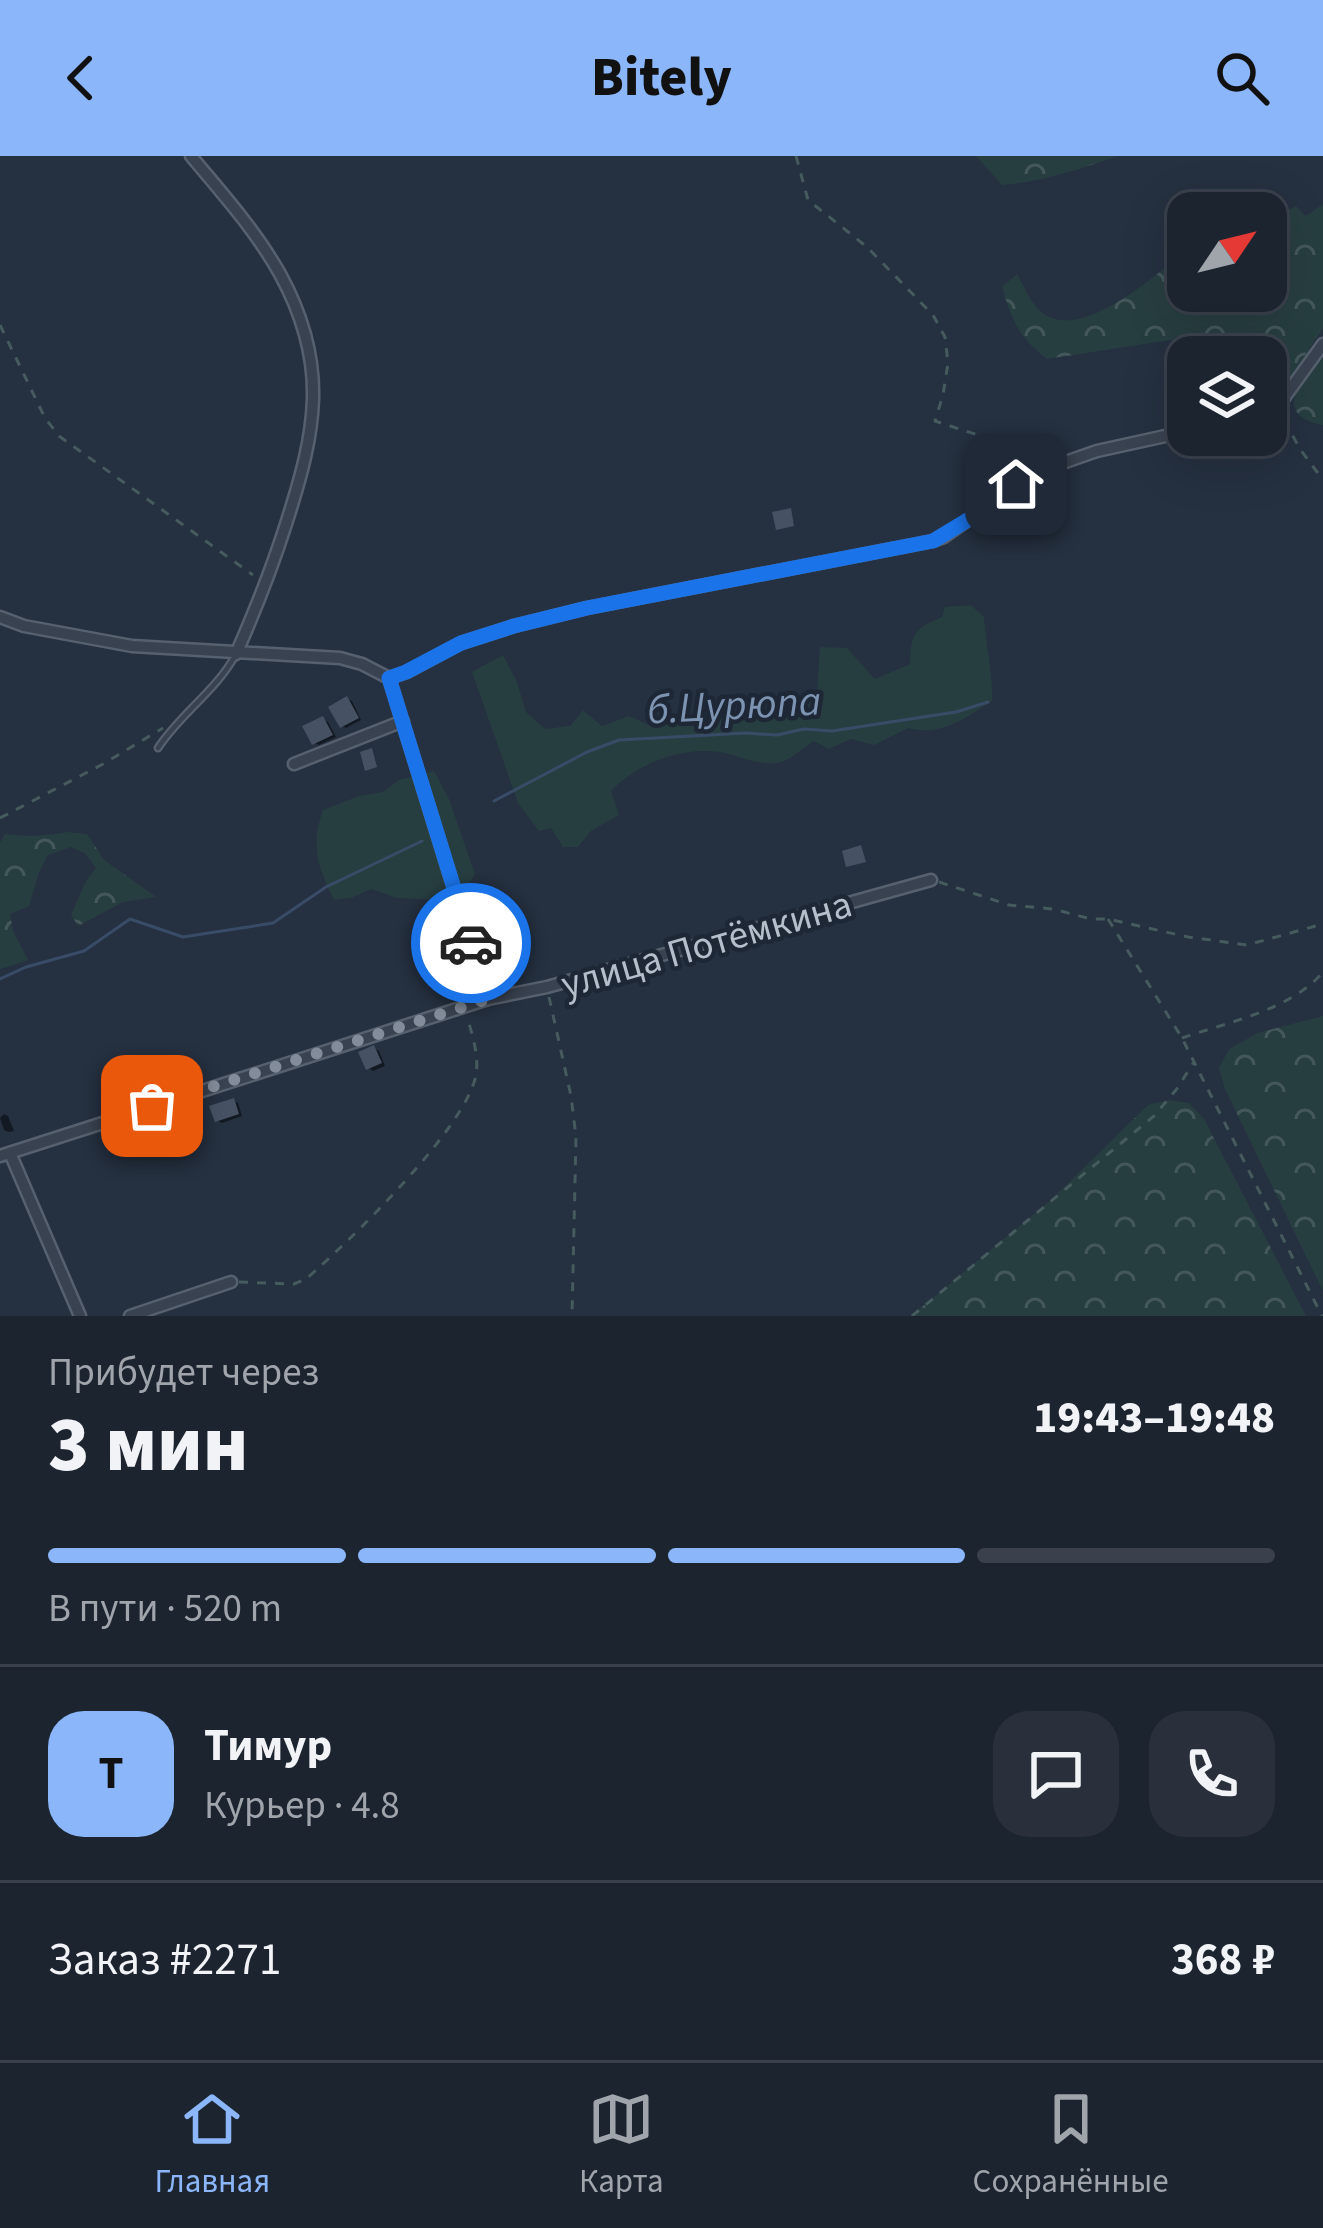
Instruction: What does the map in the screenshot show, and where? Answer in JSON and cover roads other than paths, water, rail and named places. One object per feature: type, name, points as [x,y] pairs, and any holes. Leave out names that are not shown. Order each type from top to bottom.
[{"type":"street","points":[[190,156],[280,274],[301,324],[314,378],[308,452],[236,654]]},
{"type":"street","points":[[1287,392],[1323,344]]},
{"type":"street","points":[[0,617],[132,646],[340,658],[389,678],[461,643],[514,626],[933,541],[1055,463],[1167,435]]},
{"type":"street","points":[[389,678],[488,999]]},
{"type":"street","points":[[294,764],[403,722]]},
{"type":"street","name":"улица Потёмкина","points":[[5,1155],[464,1006],[932,880]]},
{"type":"street","points":[[5,1155],[80,1316]]},
{"type":"street","points":[[130,1316],[232,1282]]},
{"type":"lane","points":[[158,748],[236,654]]},
{"type":"waterway","name":"б.Цурюпа","points":[[494,801],[619,740],[832,731],[956,712],[988,702]]},
{"type":"waterway","name":"б.Цурюпа","points":[[0,979],[84,951],[130,919],[183,937],[273,923],[326,887],[422,841]]}]
